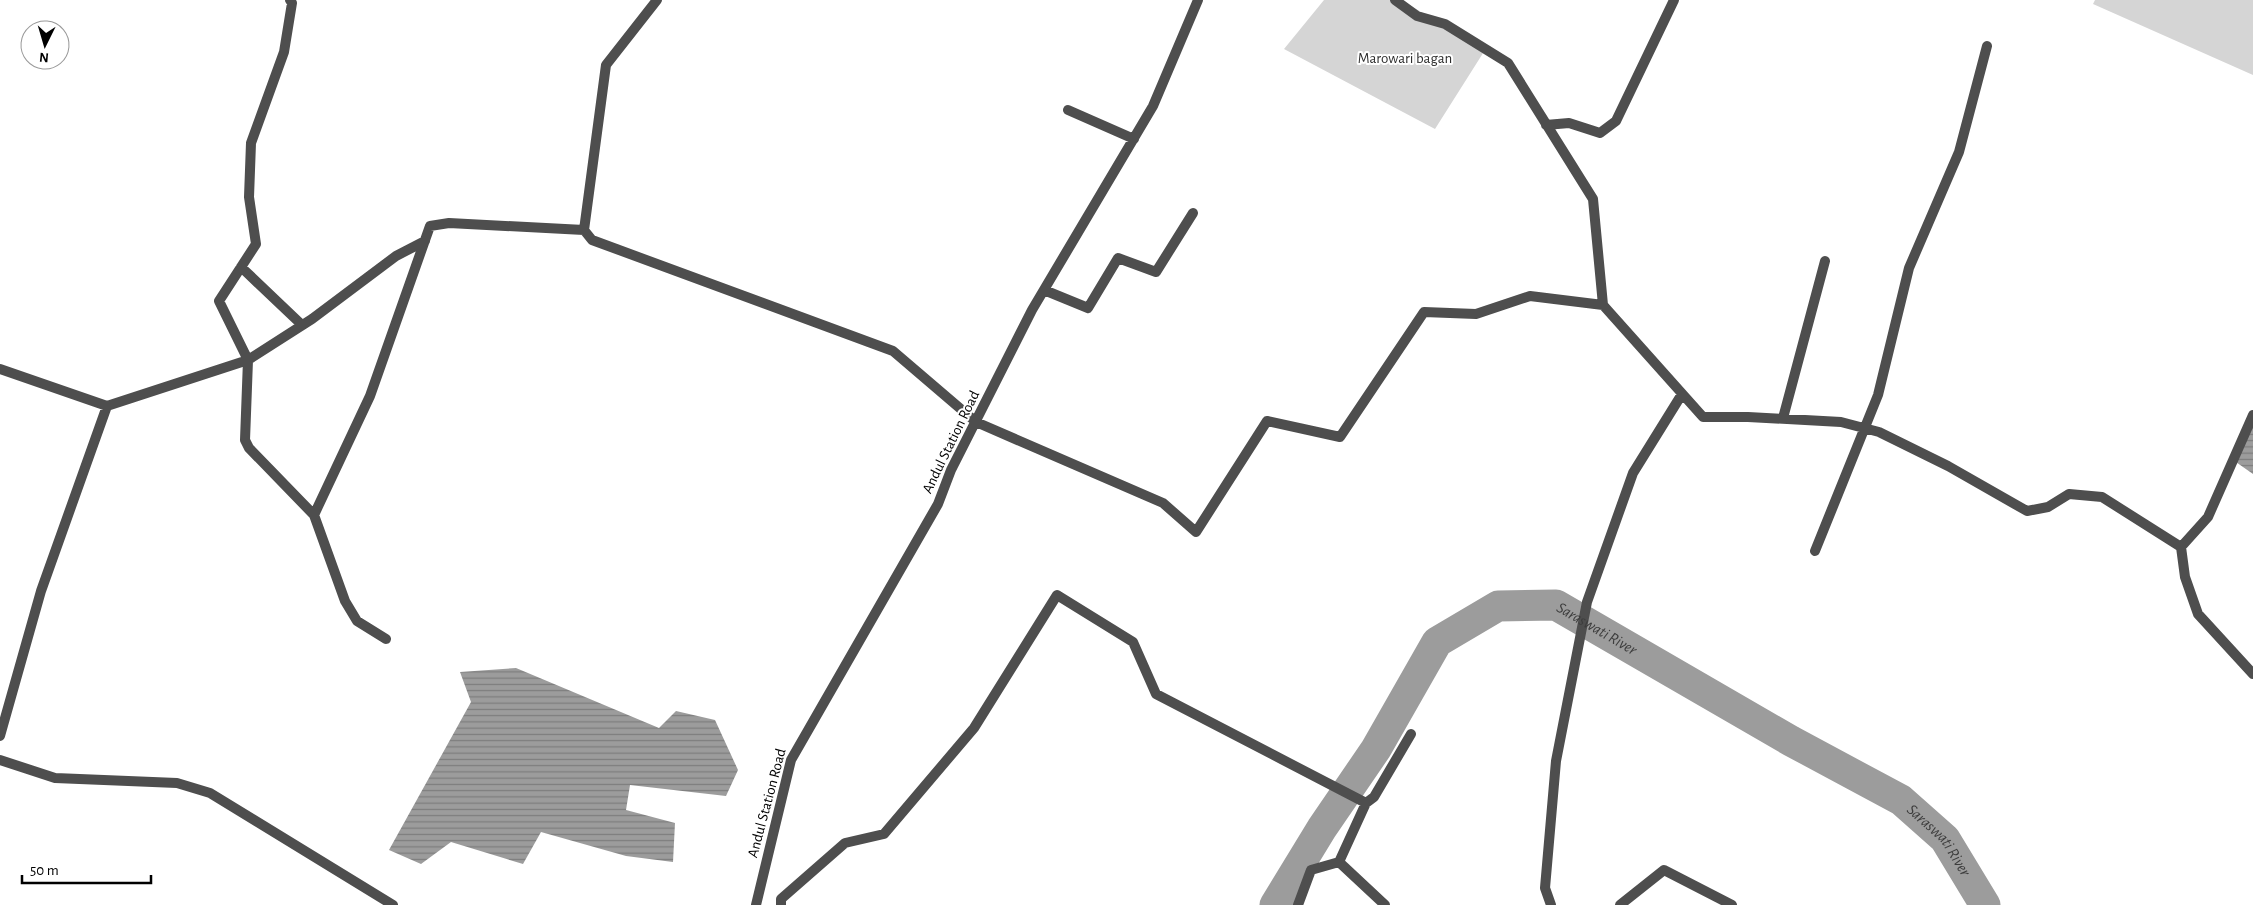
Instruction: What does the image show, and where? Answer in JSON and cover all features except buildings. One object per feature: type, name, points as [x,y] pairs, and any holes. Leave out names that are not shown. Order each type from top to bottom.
[{"type":"street","points":[[290,0],[292,3],[284,52],[251,143],[249,196],[256,244],[219,301],[248,360],[244,440],[249,448],[314,515],[345,601],[356,621],[386,639]]},
{"type":"street","points":[[657,0],[606,65],[584,230],[592,240],[893,351],[976,422],[1162,503],[1196,532],[1267,421],[1340,437],[1424,312],[1476,314],[1530,296],[1603,305]]},
{"type":"street","name":"Andul Station Road","points":[[756,905],[795,752],[938,504],[951,470],[1044,290],[1153,106],[1198,0]]},
{"type":"street","points":[[1395,0],[1417,16],[1445,24],[1508,63],[1593,199],[1603,305],[1704,417],[1783,418],[1841,422],[1879,432],[1948,466],[2027,510],[2048,507],[2069,494],[2102,496],[2181,547],[2185,577],[2198,614],[2253,674]]},
{"type":"street","points":[[1546,125],[1569,122],[1600,133],[1616,121],[1674,0]]},
{"type":"street","points":[[1815,551],[1863,428],[1878,395],[1909,268],[1959,152],[1987,46]]},
{"type":"street","points":[[1068,110],[1134,139]]},
{"type":"street","points":[[1044,290],[1088,308],[1118,258],[1156,272],[1193,213]]},
{"type":"street","points":[[314,515],[370,396],[430,226],[449,223],[584,230]]},
{"type":"street","points":[[0,369],[107,406],[248,360],[302,325],[396,256],[425,241]]},
{"type":"street","points":[[1783,418],[1825,261]]},
{"type":"street","points":[[241,267],[302,325]]},
{"type":"street","points":[[1551,905],[1545,888],[1556,761],[1587,602],[1632,473],[1682,394]]},
{"type":"street","points":[[0,736],[41,590],[107,406]]},
{"type":"street","points":[[2181,547],[2208,517],[2253,415]]},
{"type":"street","points":[[781,905],[781,899],[845,843],[884,834],[974,728],[1057,594],[1133,642],[1156,694],[1366,803]]},
{"type":"street","points":[[1298,905],[1311,870],[1339,862],[1366,803],[1374,797],[1411,734]]},
{"type":"street","points":[[0,760],[55,778],[177,783],[210,793],[393,905]]},
{"type":"street","points":[[1339,862],[1385,905]]},
{"type":"street","points":[[1620,905],[1664,870],[1732,905]]},
{"type":"green space","name":"Marowari bagan","points":[[1324,0],[1401,0],[1485,50],[1435,129],[1284,49]]},
{"type":"green space","points":[[2095,0],[2253,0],[2253,75],[2093,4]]},
{"type":"shaded area","points":[[2253,415],[2253,474],[2233,460]]},
{"type":"shaded area","points":[[516,668],[659,728],[676,711],[715,720],[738,770],[726,796],[630,785],[626,810],[675,823],[673,862],[626,856],[541,832],[523,864],[451,842],[421,864],[389,850],[471,702],[460,672]]},
{"type":"waterway","name":"Saraswati River","points":[[1275,905],[1322,828],[1376,749],[1437,642],[1498,606],[1556,605],[1791,741],[1901,800],[1945,839],[1985,905]]}]
